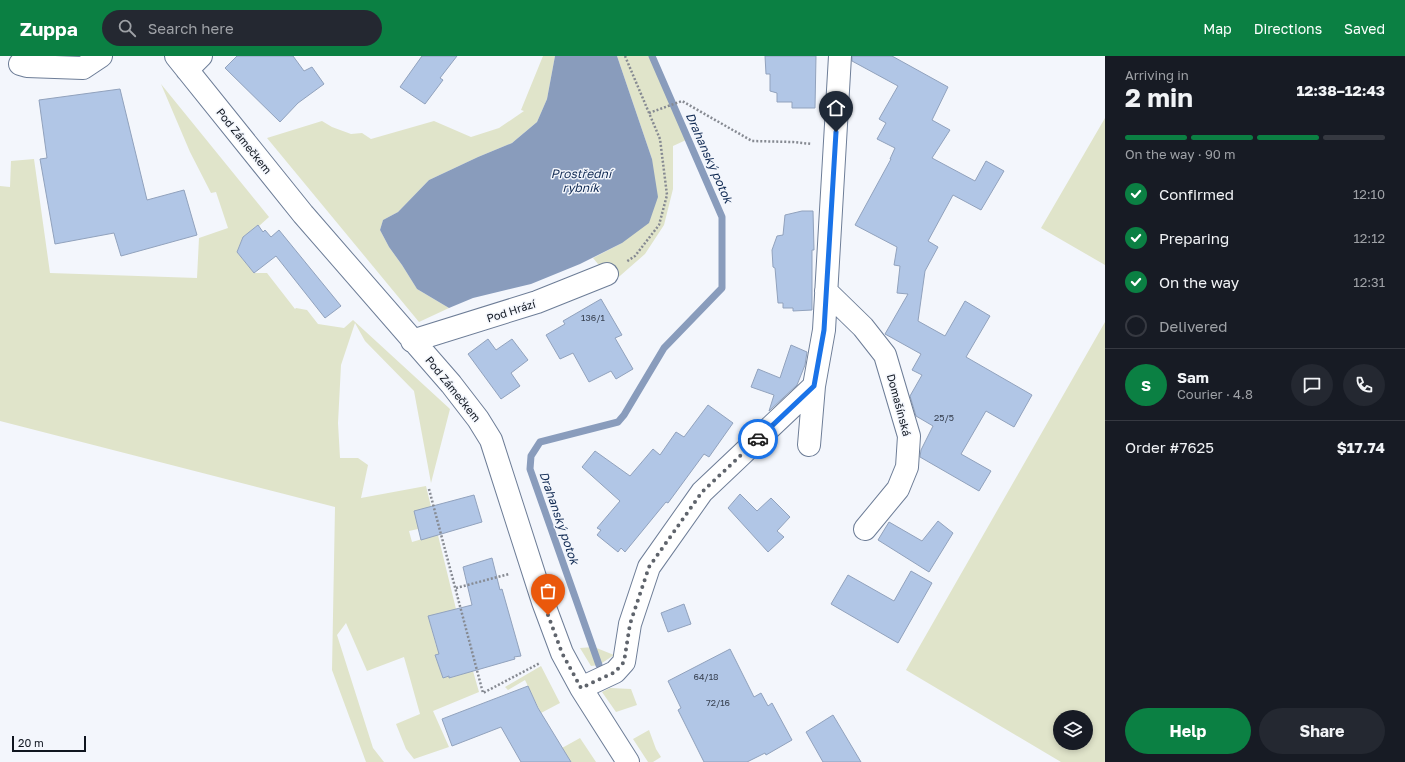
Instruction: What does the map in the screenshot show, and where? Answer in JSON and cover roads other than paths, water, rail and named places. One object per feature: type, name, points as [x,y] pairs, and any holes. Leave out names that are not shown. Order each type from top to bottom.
[{"type":"street","points":[[20,64],[27,66],[83,68],[101,56]]},
{"type":"street","points":[[809,445],[814,386],[824,330],[840,56]]},
{"type":"street","name":"Pod Zámečkem","points":[[188,61],[303,214],[456,390],[478,419],[491,440],[543,602],[562,653],[581,688],[628,762]]},
{"type":"street","name":"Pod Hrází","points":[[412,341],[537,302],[607,274]]},
{"type":"street","name":"Domašínská","points":[[826,291],[863,327],[885,355],[909,436],[907,467],[898,489],[865,529]]},
{"type":"street","points":[[581,688],[615,672],[624,662],[630,624],[649,567],[702,492],[814,386]]},
{"type":"water","name":"Prostřední rybník","points":[[555,56],[617,56],[652,159],[658,197],[649,223],[622,243],[580,264],[531,284],[473,298],[449,308],[417,289],[389,247],[380,230],[383,220],[398,212],[429,180],[512,143],[537,122],[547,99]]},
{"type":"waterway","name":"Drahanský potok","points":[[599,665],[530,469],[531,456],[540,442],[618,422],[624,415],[664,348],[722,288],[722,217],[652,56]]}]
